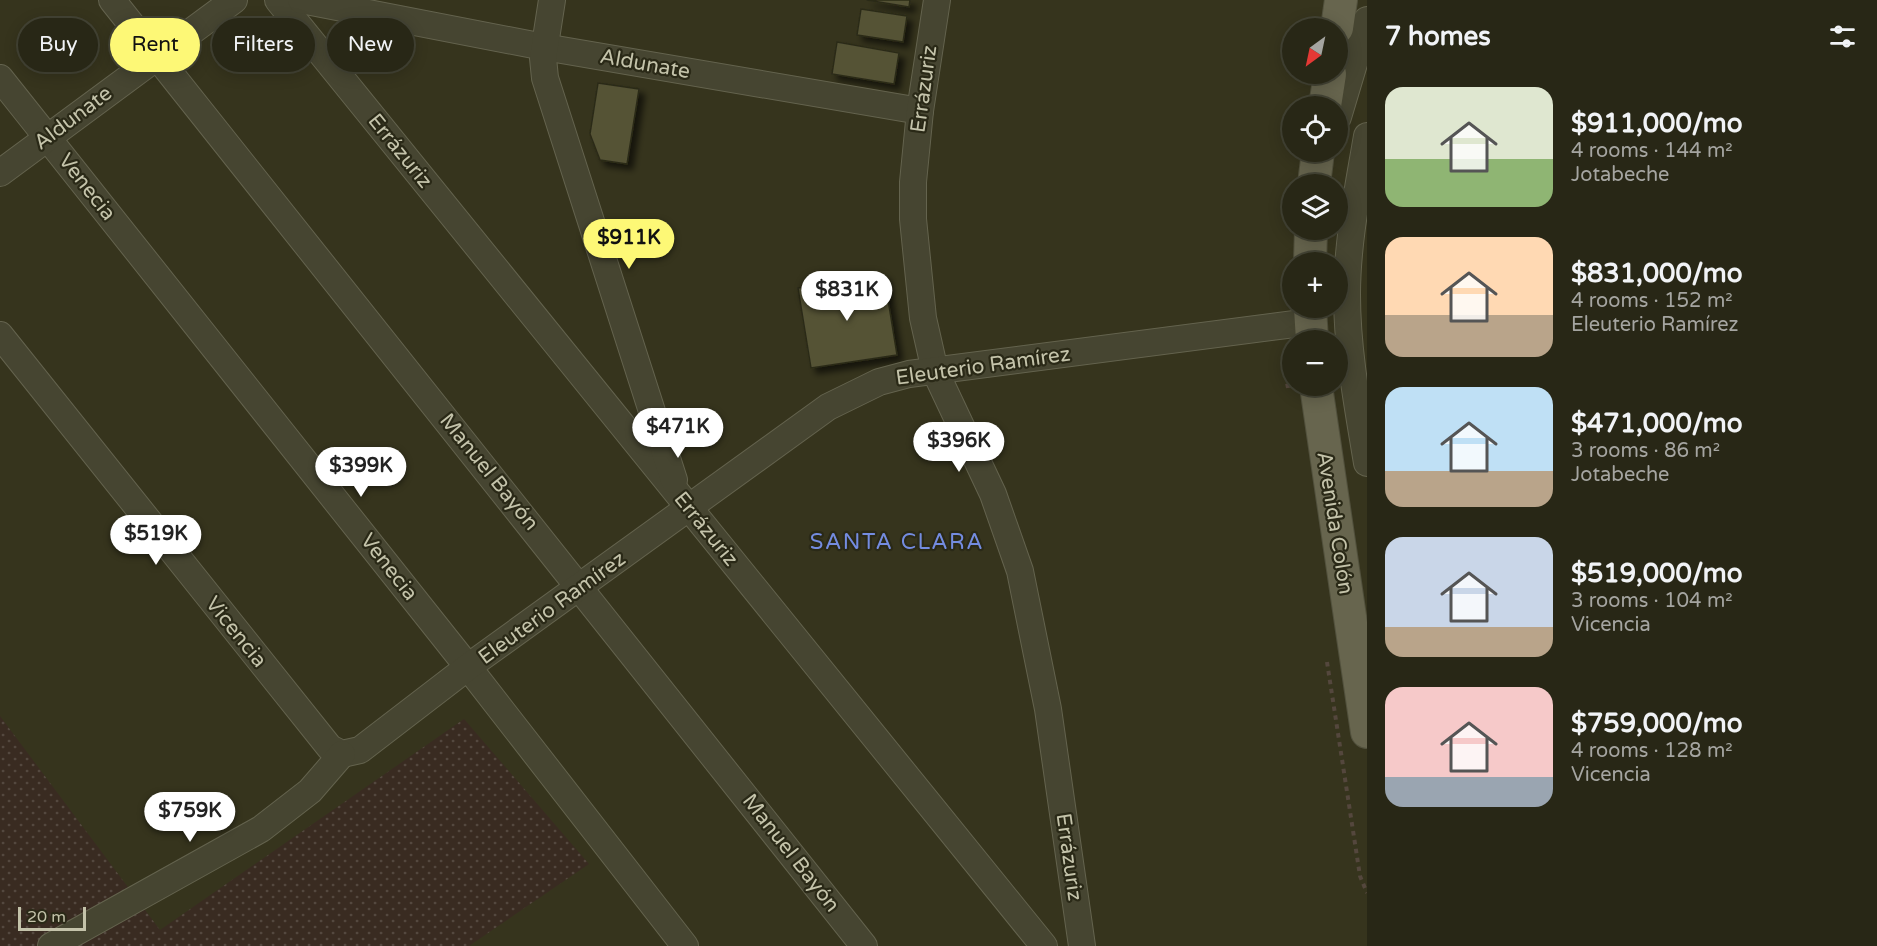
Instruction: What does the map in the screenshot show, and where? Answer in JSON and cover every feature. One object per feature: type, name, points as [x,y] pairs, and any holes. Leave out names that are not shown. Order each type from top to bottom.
[{"type":"main road","points":[[1338,18],[1341,0]]},
{"type":"main road","name":"Avenida Colón","points":[[1317,396],[1367,732]]},
{"type":"street","name":"Manuel Bayón","points":[[112,0],[127,18]]},
{"type":"street","name":"Aldunate","points":[[200,25],[234,0]]},
{"type":"street","name":"Errázuriz","points":[[278,0],[1044,946]]},
{"type":"street","name":"Aldunate","points":[[301,0],[544,47],[920,111]]},
{"type":"street","points":[[552,0],[544,47],[545,78],[684,502]]},
{"type":"street","name":"Errázuriz","points":[[937,0],[920,111],[913,182],[913,219],[920,298],[928,349],[935,371],[993,494],[1020,571],[1048,709],[1083,946]]},
{"type":"street","points":[[1344,96],[1367,20]]},
{"type":"street","name":"Aldunate","points":[[0,173],[136,72]]},
{"type":"street","name":"Manuel Bayón","points":[[171,72],[864,946]]},
{"type":"street","name":"Venecia","points":[[0,78],[468,667],[686,946]]},
{"type":"street","points":[[1367,136],[1352,233],[1347,296],[1351,352],[1367,463]]},
{"type":"street","name":"Eleuterio Ramírez","points":[[342,754],[360,750],[468,667],[581,587],[684,502],[844,398],[897,376],[1311,319]]},
{"type":"street","name":"Vicencia","points":[[0,335],[330,748],[342,754]]},
{"type":"street","points":[[1346,597],[1367,656]]},
{"type":"street","points":[[51,946],[261,829],[310,791],[342,754]]},
{"type":"shaded area","points":[[0,716],[160,930],[464,719],[589,864],[469,946],[0,946]]},
{"type":"building","points":[[867,0],[910,0],[909,7]]},
{"type":"building","points":[[861,9],[907,16],[903,42],[857,35]]},
{"type":"building","points":[[837,42],[899,53],[894,84],[832,74]]},
{"type":"building","points":[[598,83],[639,89],[627,164],[600,160],[590,134]]},
{"type":"building","points":[[884,275],[897,355],[811,368],[798,288]]},
{"type":"district","name":"SANTA CLARA","points":[[897,542]]}]
